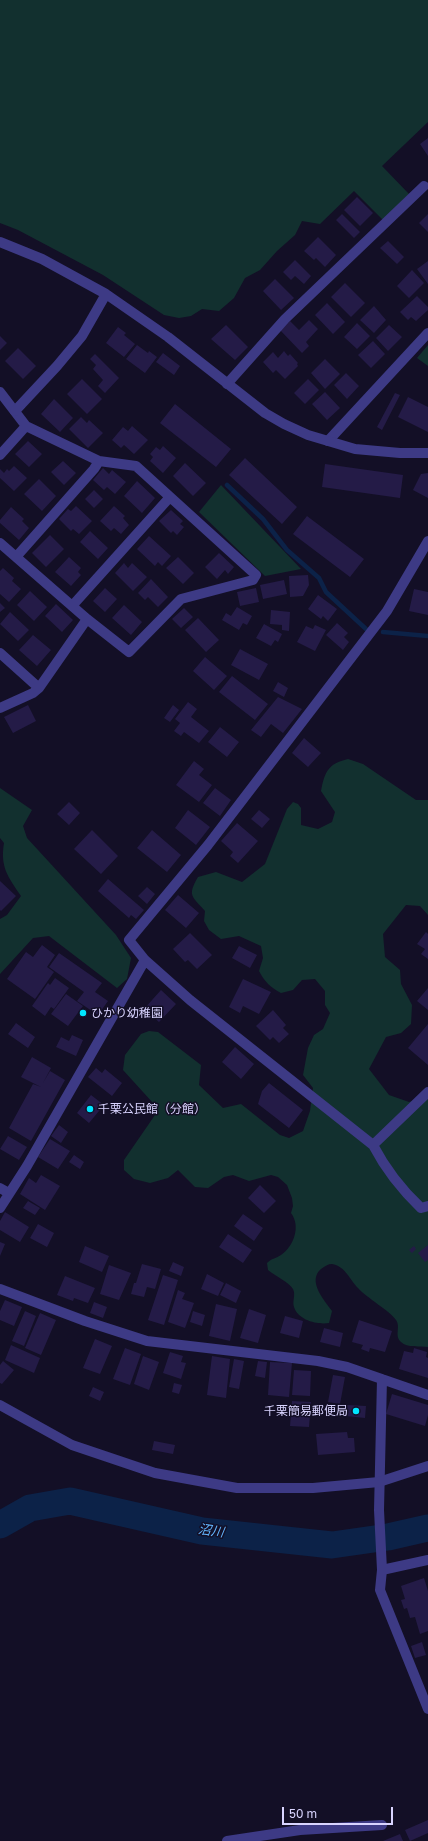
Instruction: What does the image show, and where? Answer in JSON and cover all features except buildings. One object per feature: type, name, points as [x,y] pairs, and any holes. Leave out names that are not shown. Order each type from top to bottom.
[{"type":"street","points":[[227,384],[284,319],[424,186]]},
{"type":"street","points":[[0,242],[42,259],[106,294],[168,337],[227,384],[284,424],[308,435],[355,449],[428,453]]},
{"type":"street","points":[[15,411],[57,366],[82,336],[106,294]]},
{"type":"street","points":[[328,441],[428,333]]},
{"type":"street","points":[[0,392],[26,426],[99,461],[136,466],[256,575],[253,580],[181,599],[129,652],[87,619],[0,543]]},
{"type":"street","points":[[0,455],[26,426]]},
{"type":"street","points":[[16,557],[94,469],[99,461]]},
{"type":"street","points":[[72,606],[170,497]]},
{"type":"street","points":[[428,541],[387,611],[208,845],[129,940],[145,960],[190,1000],[373,1145],[382,1162],[414,1201],[421,1208],[428,1206]]},
{"type":"street","points":[[0,708],[33,693],[39,688],[87,619]]},
{"type":"street","points":[[0,653],[39,688]]},
{"type":"street","points":[[0,1208],[5,1191],[31,1159],[145,960]]},
{"type":"street","points":[[373,1145],[428,1092]]},
{"type":"street","points":[[0,1289],[84,1321],[147,1341],[318,1361],[347,1367],[428,1395]]},
{"type":"street","points":[[382,1380],[379,1482],[382,1570],[380,1590],[428,1708]]},
{"type":"street","points":[[0,1405],[72,1445],[155,1473],[237,1488],[313,1488],[379,1482],[428,1466]]},
{"type":"street","points":[[382,1570],[428,1560]]},
{"type":"street","points":[[227,1841],[300,1830],[382,1825]]},
{"type":"green space","points":[[0,0],[428,0],[428,122],[382,166],[409,194],[383,220],[354,191],[320,224],[302,221],[295,235],[277,251],[260,270],[245,278],[234,298],[219,311],[202,309],[191,316],[179,318],[164,315],[103,275],[18,230],[0,223]]},
{"type":"green space","points":[[428,345],[428,366],[417,358]]},
{"type":"green space","points":[[221,485],[301,569],[265,576],[199,512]]},
{"type":"green space","points":[[348,759],[363,764],[416,800],[428,800],[428,915],[420,906],[406,905],[383,934],[385,957],[400,970],[401,984],[412,1005],[411,1024],[401,1033],[386,1037],[369,1069],[389,1095],[409,1102],[428,1096],[428,1347],[410,1346],[401,1342],[398,1337],[398,1326],[393,1316],[362,1292],[344,1270],[337,1265],[326,1265],[317,1274],[316,1279],[318,1290],[332,1311],[329,1323],[308,1321],[296,1312],[293,1302],[293,1289],[268,1270],[267,1263],[286,1251],[293,1241],[296,1230],[294,1218],[291,1213],[293,1206],[292,1198],[287,1185],[278,1177],[271,1175],[249,1181],[233,1175],[224,1177],[208,1188],[195,1187],[178,1170],[168,1178],[150,1183],[134,1179],[124,1170],[124,1160],[155,1115],[153,1103],[123,1070],[125,1055],[141,1034],[149,1031],[158,1032],[201,1065],[199,1085],[223,1108],[241,1104],[280,1135],[289,1138],[303,1131],[310,1111],[313,1088],[303,1075],[308,1048],[314,1035],[323,1029],[330,1013],[325,1005],[325,991],[315,979],[302,980],[293,990],[281,993],[274,989],[263,978],[259,971],[263,958],[261,946],[239,936],[221,939],[209,930],[204,921],[205,911],[194,899],[192,892],[198,877],[216,872],[242,882],[265,864],[287,809],[293,802],[298,804],[301,808],[301,825],[318,829],[332,822],[335,812],[321,791],[322,784],[328,769],[336,763]]},
{"type":"green space","points":[[0,788],[32,810],[23,826],[27,838],[116,935],[131,958],[127,979],[117,988],[49,936],[33,938],[0,974],[0,919],[7,915],[21,896],[9,877],[4,865],[4,843],[0,838]]},
{"type":"waterway","points":[[227,485],[263,519],[287,550],[319,578],[326,592],[366,629]]},
{"type":"waterway","points":[[383,632],[428,636]]},
{"type":"waterway","name":"沼川","points":[[0,1525],[30,1508],[70,1501],[202,1531],[332,1545],[388,1537],[428,1528]]},
{"type":"place","name":"ひかり幼稚園","points":[[83,1013]]},
{"type":"place","name":"千栗公民館（分館）","points":[[90,1109]]},
{"type":"place","name":"千栗簡易郵便局","points":[[356,1411]]}]
